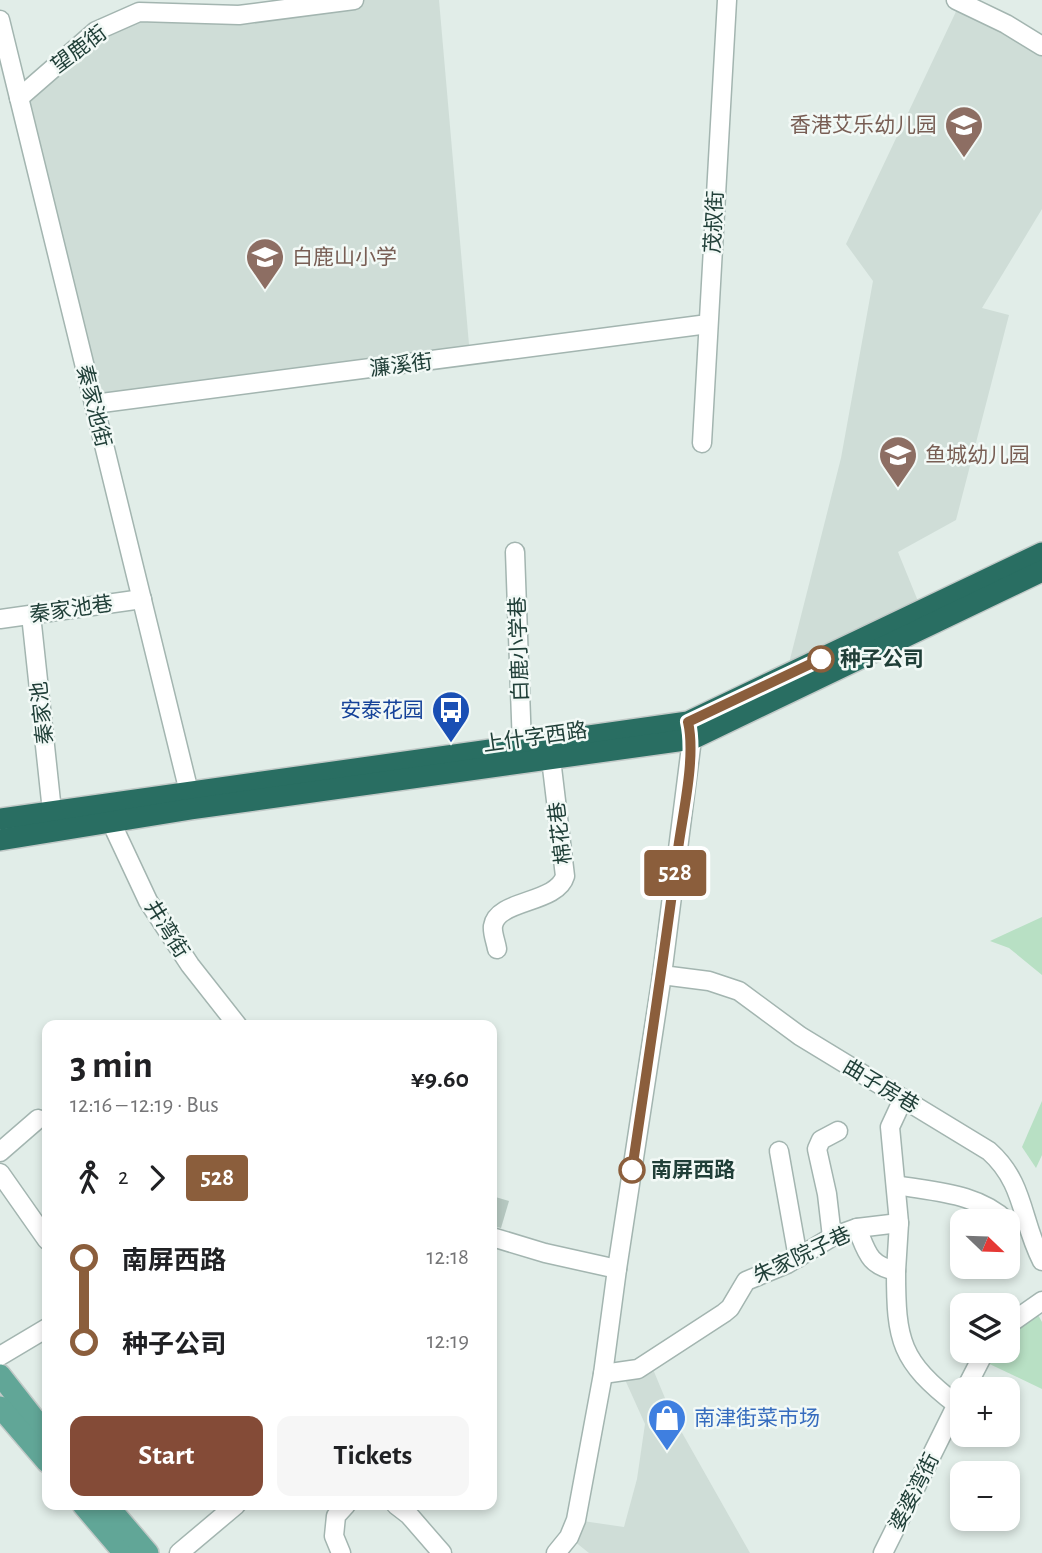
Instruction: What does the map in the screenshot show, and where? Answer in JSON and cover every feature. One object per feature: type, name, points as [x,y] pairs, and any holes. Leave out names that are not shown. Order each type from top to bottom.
[{"type":"highway","name":"上什字西路","points":[[0,819],[522,746],[690,731],[1042,553]]},
{"type":"highway","name":"上什字西路","points":[[0,840],[551,759],[690,731],[1042,571]]},
{"type":"main road","points":[[0,1375],[42,1429]]},
{"type":"main road","points":[[0,1407],[42,1456]]},
{"type":"main road","points":[[87,1510],[124,1553]]},
{"type":"main road","points":[[111,1510],[148,1553]]},
{"type":"street","name":"望鹿街","points":[[19,98],[96,31],[139,12],[239,15],[354,0]]},
{"type":"street","name":"茂叔街","points":[[702,443],[727,0]]},
{"type":"street","points":[[956,0],[1006,24],[1042,46]]},
{"type":"street","name":"秦家池街","points":[[0,20],[189,792]]},
{"type":"street","name":"濂溪街","points":[[94,404],[708,324]]},
{"type":"street","name":"白鹿小学巷","points":[[515,552],[522,746]]},
{"type":"street","name":"秦家池巷","points":[[0,620],[142,599]]},
{"type":"street","name":"秦家池","points":[[31,615],[52,811]]},
{"type":"street","points":[[556,1553],[569,1536],[576,1520],[603,1374],[662,975],[690,731]]},
{"type":"street","name":"棉花巷","points":[[497,949],[493,927],[496,920],[520,905],[558,890],[563,884],[565,871],[551,759]]},
{"type":"street","name":"井湾街","points":[[110,822],[148,901],[190,965],[234,1020]]},
{"type":"street","name":"曲子房巷","points":[[662,975],[709,981],[739,991],[800,1036],[989,1151],[1003,1164],[1014,1181],[1041,1259]]},
{"type":"street","points":[[903,1099],[890,1127],[899,1223],[896,1270],[898,1326],[903,1344],[924,1378],[950,1390]]},
{"type":"street","points":[[0,1152],[38,1119]]},
{"type":"street","points":[[832,1237],[827,1194],[817,1149],[821,1140],[838,1131]]},
{"type":"street","points":[[779,1152],[798,1258]]},
{"type":"street","points":[[0,1173],[42,1233]]},
{"type":"street","points":[[896,1185],[968,1198],[984,1203],[992,1209]]},
{"type":"street","points":[[857,1228],[899,1223]]},
{"type":"street","name":"朱家院子巷","points":[[603,1374],[638,1369],[724,1313],[730,1308],[746,1281],[798,1258],[832,1237],[857,1228],[871,1260],[876,1265],[896,1270]]},
{"type":"street","points":[[1020,1235],[1041,1259]]},
{"type":"street","points":[[497,1239],[545,1253],[617,1269]]},
{"type":"street","points":[[1020,1317],[1042,1301]]},
{"type":"street","points":[[0,1356],[42,1331]]},
{"type":"street","name":"婆婆湾街","points":[[883,1553],[950,1420]]},
{"type":"street","points":[[179,1553],[230,1510]]},
{"type":"street","points":[[341,1510],[335,1516],[334,1536],[341,1553]]},
{"type":"street","points":[[402,1510],[442,1553]]},
{"type":"shaded area","name":"白鹿山小学","points":[[354,0],[439,0],[470,356],[94,404],[19,98],[96,31],[139,12]]},
{"type":"shaded area","points":[[961,1],[1042,46],[1042,209],[982,308],[1009,315],[956,520],[898,552],[922,611],[786,675],[841,458],[873,281],[846,244]]},
{"type":"shaded area","name":"南津街菜市场","points":[[650,1362],[672,1415],[750,1553],[589,1553],[569,1537],[576,1520],[624,1527],[637,1479],[645,1424],[622,1373]]},
{"type":"green space","points":[[1042,917],[1042,975],[1009,948],[990,941]]},
{"type":"green space","points":[[1042,1101],[1042,1155],[1036,1168],[1022,1147]]},
{"type":"green space","points":[[1033,1306],[1042,1322],[1042,1389],[987,1363],[1020,1363],[1020,1316]]},
{"type":"building","points":[[497,1197],[509,1201],[501,1228],[497,1227]]},
{"type":"bus line","name":"528","points":[[632,1170],[662,975],[692,739],[688,722],[821,659]]},
{"type":"place","name":"香港艾乐幼儿园","points":[[964,159]]},
{"type":"place","name":"白鹿山小学","points":[[265,291]]},
{"type":"place","name":"鱼城幼儿园","points":[[898,489]]},
{"type":"place","name":"种子公司","points":[[821,659]]},
{"type":"place","name":"安泰花园","points":[[451,744]]},
{"type":"place","name":"南屏西路","points":[[632,1170]]},
{"type":"place","name":"南津街菜市场","points":[[667,1452]]}]
